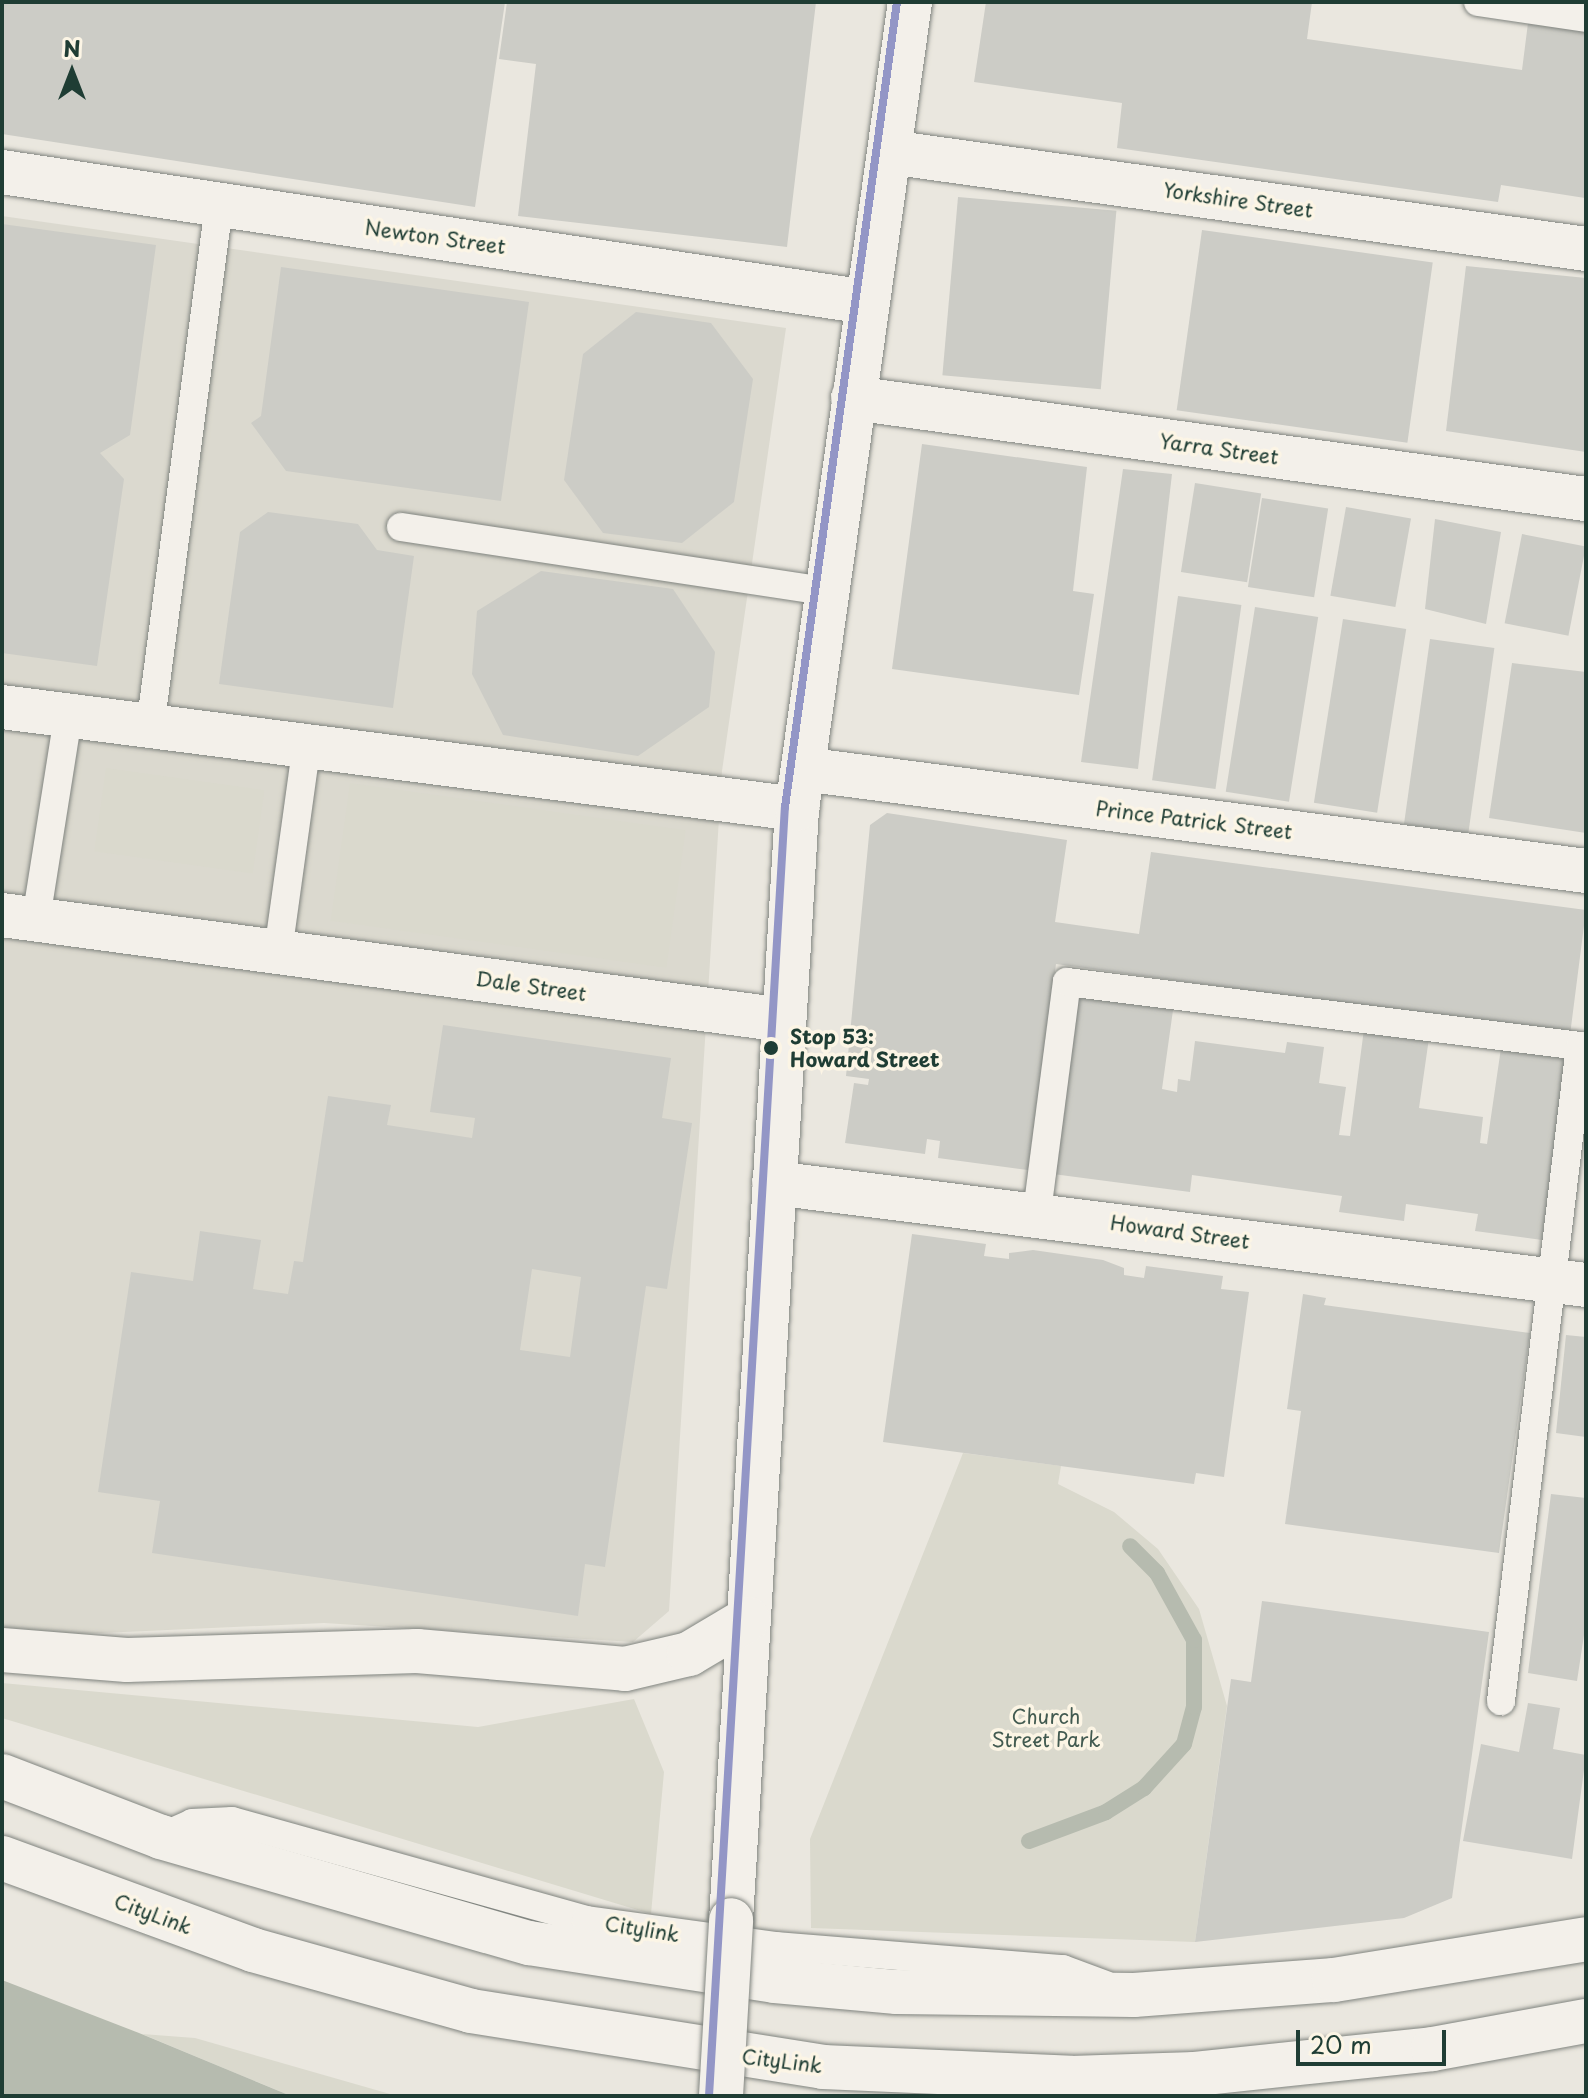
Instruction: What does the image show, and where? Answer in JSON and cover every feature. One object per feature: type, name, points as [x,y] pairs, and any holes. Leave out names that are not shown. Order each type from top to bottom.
[{"type":"main road","points":[[721,2096],[800,789],[910,2]]},
{"type":"main road","name":"Yorkshire Street","points":[[889,152],[1586,249]]},
{"type":"main road","name":"Newton Street","points":[[2,172],[867,302]]},
{"type":"main road","name":"Yarra Street","points":[[853,398],[1586,499]]},
{"type":"main road","points":[[2,707],[306,750],[800,789]]},
{"type":"main road","name":"Prince Patrick Street","points":[[800,789],[1586,871]]},
{"type":"main road","name":"Dale Street","points":[[19,917],[784,1020]]},
{"type":"main road","name":"Howard Street","points":[[774,1183],[1037,1212],[1570,1283]]},
{"type":"main road","points":[[2,1650],[127,1660],[417,1651],[625,1669],[689,1654],[748,1619]]},
{"type":"main road","points":[[2,1776],[161,1837],[529,1943],[640,1964],[897,1992],[1134,1995],[1334,1980],[1586,1939]]},
{"type":"main road","name":"CityLink","points":[[2,1858],[363,1983],[572,2032],[823,2067],[1056,2078],[1195,2074],[1433,2049],[1586,2021]]},
{"type":"lane","points":[[1478,2],[1586,18]]},
{"type":"lane","points":[[150,728],[219,205]]},
{"type":"lane","points":[[401,527],[826,591]]},
{"type":"lane","points":[[19,917],[68,716]]},
{"type":"lane","points":[[278,952],[306,750]]},
{"type":"lane","points":[[1037,1212],[1067,982],[1580,1046],[1570,1283],[1501,1701]]},
{"type":"shaded area","points":[[2,216],[786,328],[722,771],[669,1611],[633,1642],[324,1623],[57,1635],[2,1627]]},
{"type":"shaded area","points":[[2,1980],[139,2033],[291,2096],[2,2096]]},
{"type":"green space","points":[[106,768],[264,790],[253,873],[94,851]]},
{"type":"green space","points":[[350,783],[686,830],[666,968],[331,921]]},
{"type":"green space","name":"Church Street Park","points":[[963,1453],[1061,1466],[1058,1484],[1114,1512],[1158,1549],[1199,1609],[1227,1706],[1195,1942],[811,1928],[810,1839]]},
{"type":"green space","points":[[2,1683],[478,1727],[634,1699],[664,1772],[651,1914],[2,1718]]},
{"type":"green space","points":[[142,2034],[195,2038],[397,2096],[291,2096]]},
{"type":"building","points":[[2,2],[505,2],[475,207],[2,134]]},
{"type":"building","points":[[507,2],[816,2],[787,247],[518,216],[536,64],[499,59]]},
{"type":"building","points":[[986,2],[1312,2],[1307,39],[1522,70],[1528,23],[1586,31],[1585,198],[1501,185],[1498,202],[1117,148],[1122,103],[974,82]]},
{"type":"building","points":[[958,197],[1116,211],[1101,389],[942,375]]},
{"type":"building","points":[[2,224],[156,245],[130,435],[100,453],[124,479],[97,666],[2,653]]},
{"type":"building","points":[[1202,230],[1433,262],[1407,443],[1177,410]]},
{"type":"building","points":[[1466,266],[1586,278],[1586,452],[1446,431]]},
{"type":"building","points":[[281,267],[529,302],[501,501],[286,471],[251,423],[261,416]]},
{"type":"building","points":[[636,312],[711,323],[753,379],[734,502],[682,543],[603,533],[564,480],[583,354]]},
{"type":"building","points":[[922,444],[1087,467],[1073,591],[1094,594],[1079,695],[892,669]]},
{"type":"building","points":[[1123,469],[1172,474],[1138,769],[1081,762]]},
{"type":"building","points":[[1195,483],[1261,493],[1247,582],[1181,572]]},
{"type":"building","points":[[1262,498],[1328,508],[1314,597],[1248,587]]},
{"type":"building","points":[[1346,507],[1411,518],[1395,607],[1330,596]]},
{"type":"building","points":[[268,512],[358,524],[377,550],[414,556],[393,708],[219,684],[240,532]]},
{"type":"building","points":[[1435,519],[1501,532],[1486,624],[1425,609]]},
{"type":"building","points":[[1522,534],[1586,546],[1568,636],[1505,623]]},
{"type":"building","points":[[541,571],[673,589],[715,652],[709,707],[638,756],[503,735],[472,674],[477,611]]},
{"type":"building","points":[[1178,596],[1241,605],[1215,789],[1152,780]]},
{"type":"building","points":[[1255,607],[1318,617],[1289,802],[1226,792]]},
{"type":"building","points":[[1343,619],[1406,629],[1377,813],[1314,803]]},
{"type":"building","points":[[1430,639],[1494,648],[1468,833],[1404,824]]},
{"type":"building","points":[[1512,663],[1586,672],[1586,833],[1489,818]]},
{"type":"building","points":[[887,813],[1067,840],[1055,922],[1139,934],[1151,852],[1586,910],[1570,1035],[1056,964],[1028,1170],[938,1158],[940,1141],[927,1139],[925,1154],[845,1143],[854,1083],[868,1085],[869,1079],[846,1076],[870,825]]},
{"type":"building","points":[[1078,990],[1174,1003],[1162,1089],[1177,1092],[1178,1079],[1190,1081],[1195,1041],[1285,1053],[1287,1042],[1324,1047],[1319,1083],[1346,1087],[1339,1135],[1350,1136],[1364,1029],[1429,1038],[1419,1108],[1483,1117],[1480,1143],[1487,1144],[1501,1048],[1568,1056],[1542,1240],[1475,1231],[1478,1214],[1406,1204],[1404,1221],[1339,1212],[1342,1196],[1192,1175],[1190,1192],[1053,1174]]},
{"type":"building","points":[[443,1025],[671,1058],[662,1118],[692,1123],[667,1289],[646,1286],[605,1567],[585,1564],[578,1616],[152,1553],[160,1501],[98,1492],[131,1272],[193,1281],[200,1231],[261,1240],[253,1289],[288,1294],[294,1261],[303,1262],[328,1096],[391,1105],[387,1125],[472,1138],[475,1118],[430,1112]],"holes":[[[532,1269],[581,1277],[570,1357],[520,1350]]]},
{"type":"building","points":[[912,1234],[986,1244],[984,1256],[1009,1259],[1009,1253],[1033,1250],[1103,1260],[1124,1268],[1124,1275],[1144,1278],[1146,1266],[1223,1276],[1221,1289],[1249,1292],[1224,1477],[1196,1473],[1194,1484],[883,1442]]},
{"type":"building","points":[[1303,1294],[1326,1298],[1324,1305],[1530,1333],[1499,1553],[1285,1524],[1301,1411],[1287,1409]]},
{"type":"building","points":[[1566,1335],[1586,1337],[1586,1437],[1556,1433]]},
{"type":"building","points":[[1551,1494],[1586,1498],[1586,1622],[1577,1681],[1528,1673]]},
{"type":"building","points":[[1262,1601],[1489,1632],[1452,1898],[1404,1918],[1195,1942],[1231,1679],[1251,1682]]},
{"type":"building","points":[[1528,1703],[1560,1708],[1553,1749],[1586,1755],[1572,1859],[1463,1841],[1481,1744],[1519,1752]]},
{"type":"waterway","points":[[1029,1841],[1106,1812],[1144,1788],[1184,1744],[1194,1707],[1194,1640],[1157,1573],[1130,1546]]},
{"type":"transit line","points":[[709,2096],[785,807],[897,2]]},
{"type":"place","name":"Stop 53: Howard Street","points":[[771,1048]]}]
